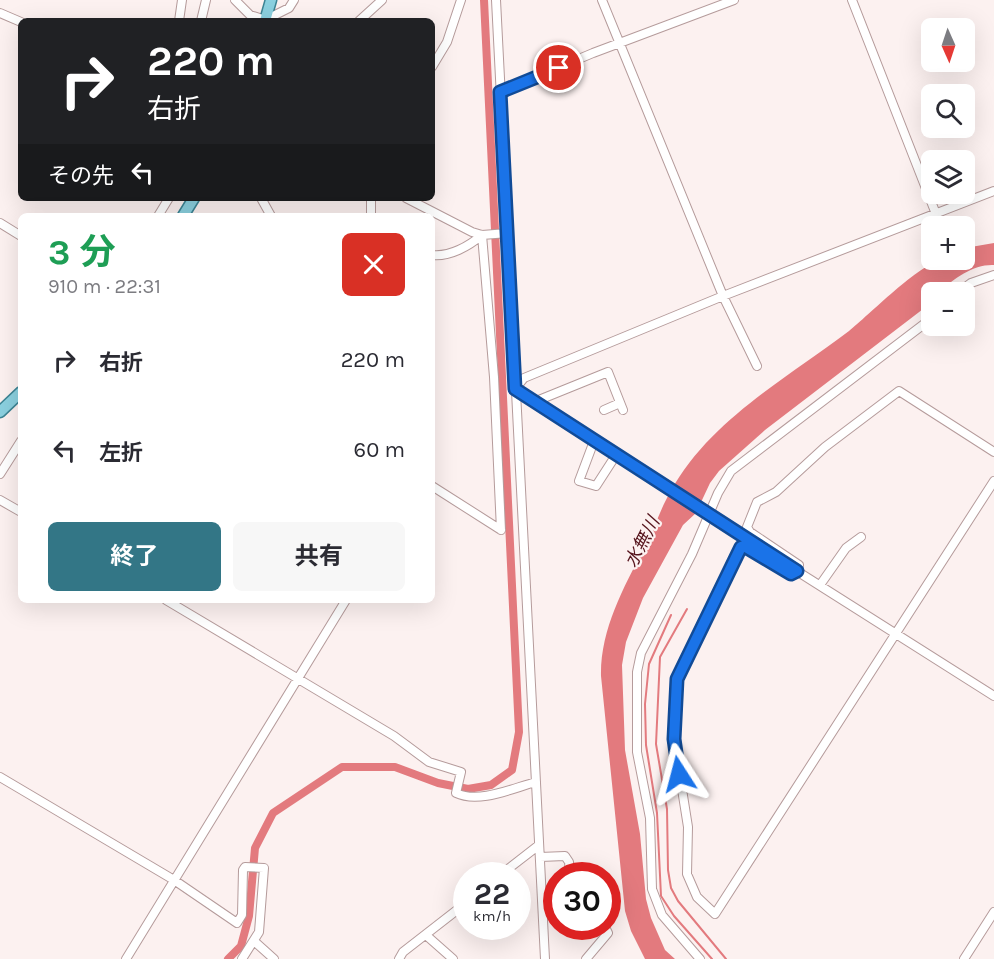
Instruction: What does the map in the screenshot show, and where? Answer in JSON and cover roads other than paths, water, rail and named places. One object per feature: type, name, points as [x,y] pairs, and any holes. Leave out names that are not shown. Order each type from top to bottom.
[{"type":"main road","points":[[267,18],[271,0]]},
{"type":"main road","points":[[0,412],[18,395]]},
{"type":"street","points":[[179,18],[182,0]]},
{"type":"street","points":[[202,18],[206,0]]},
{"type":"street","points":[[235,0],[250,15],[258,18]]},
{"type":"street","points":[[271,18],[289,8],[294,0]]},
{"type":"street","points":[[362,18],[382,0]]},
{"type":"street","points":[[435,62],[447,42],[461,0]]},
{"type":"street","points":[[496,0],[545,959]]},
{"type":"street","points":[[602,0],[723,296],[757,366]]},
{"type":"street","points":[[500,92],[734,0]]},
{"type":"street","points":[[852,0],[936,214]]},
{"type":"street","points":[[0,14],[18,21]]},
{"type":"street","points":[[515,389],[524,378],[723,296],[994,191]]},
{"type":"street","points":[[412,201],[472,232],[482,235],[508,233]]},
{"type":"street","points":[[0,224],[18,234]]},
{"type":"street","points":[[435,255],[442,256],[471,244],[482,235]]},
{"type":"street","points":[[435,488],[501,530],[494,377],[482,235]]},
{"type":"street","points":[[974,282],[994,275]]},
{"type":"street","points":[[700,959],[662,915],[652,890],[650,818],[638,752],[637,672],[641,653],[692,554],[718,493],[731,471],[921,326]]},
{"type":"street","points":[[534,402],[608,372],[621,407],[604,410]]},
{"type":"street","points":[[515,389],[994,696]]},
{"type":"street","points":[[994,452],[899,391],[825,447],[776,492],[757,502],[747,527],[750,532],[799,565],[797,571],[791,574],[744,546],[741,547],[677,679],[674,739],[688,827],[687,874],[697,897],[715,914],[994,481]]},
{"type":"street","points":[[594,441],[579,480],[596,486],[616,455]]},
{"type":"street","points":[[0,474],[18,446]]},
{"type":"street","points":[[0,500],[18,510]]},
{"type":"street","points":[[820,585],[846,548],[861,537]]},
{"type":"street","points":[[171,603],[394,736],[429,762],[461,772],[456,793],[465,797],[482,796],[536,782]]},
{"type":"street","points":[[126,959],[344,603]]},
{"type":"street","points":[[0,777],[174,880],[237,923],[242,915],[243,870],[245,867],[264,868],[259,932],[242,959]]},
{"type":"street","points":[[517,862],[539,845]]},
{"type":"street","points":[[540,857],[565,856],[569,862]]},
{"type":"street","points":[[964,959],[994,912]]},
{"type":"street","points":[[399,959],[403,952],[453,914]]},
{"type":"street","points":[[427,936],[453,959]]},
{"type":"street","points":[[586,959],[602,940]]},
{"type":"street","points":[[254,941],[274,959]]},
{"type":"waterway","points":[[228,959],[241,946],[249,916],[255,848],[273,813],[342,767],[395,767],[438,783],[468,789],[491,785],[512,770],[519,732],[484,0]]},
{"type":"waterway","points":[[687,609],[660,657],[656,744],[667,809],[668,870],[671,888],[678,901],[726,959]]},
{"type":"waterway","points":[[671,615],[649,664],[645,704],[646,745],[657,813],[661,896],[674,916],[712,959]]},
{"type":"water label","name":"水無川","points":[[642,542]]}]
